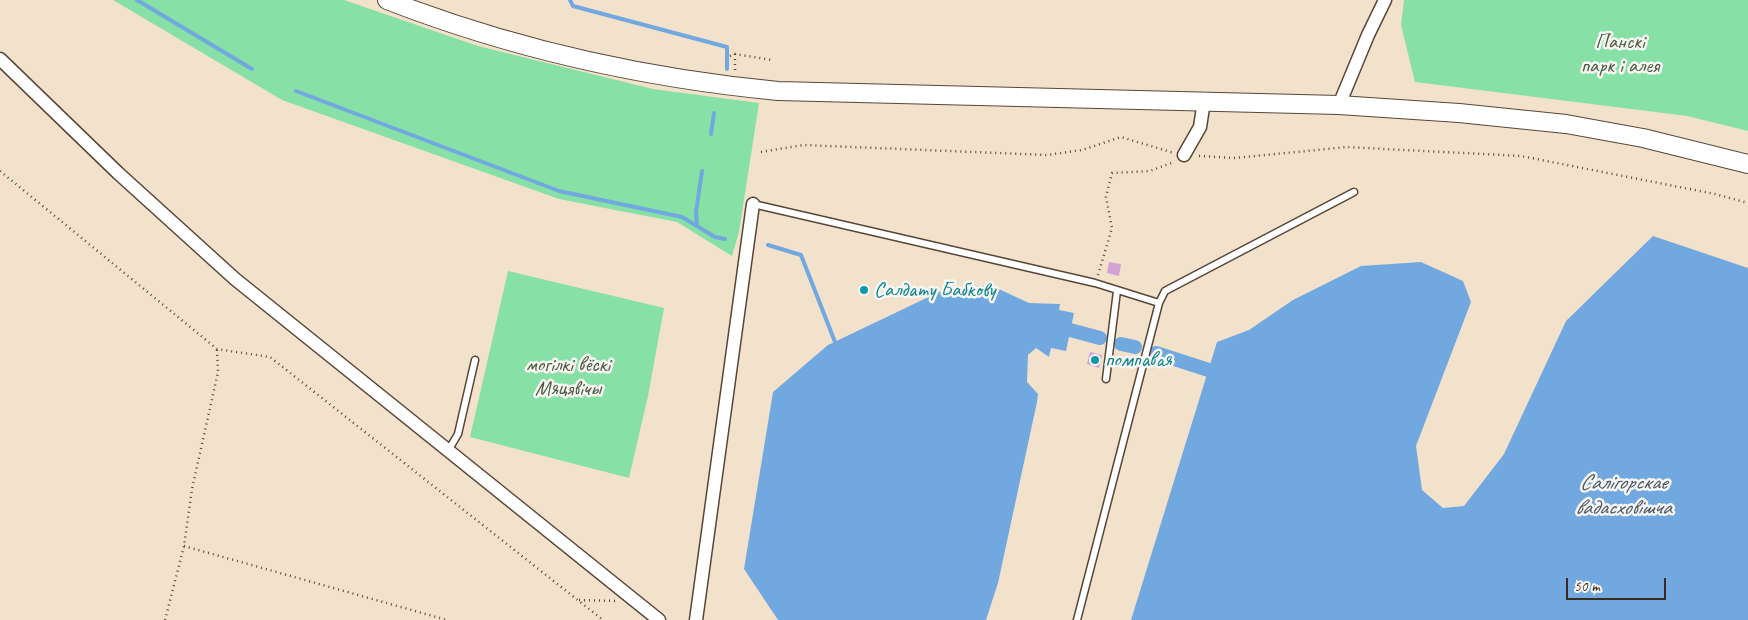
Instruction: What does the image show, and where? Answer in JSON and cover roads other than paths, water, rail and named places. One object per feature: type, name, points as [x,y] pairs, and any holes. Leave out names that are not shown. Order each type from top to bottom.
[{"type":"main road","points":[[387,0],[436,19],[521,45],[609,67],[710,84],[778,91],[1339,105],[1566,124],[1643,138],[1748,164]]},
{"type":"street","points":[[1339,105],[1368,35],[1385,0]]},
{"type":"street","points":[[0,59],[118,173],[235,279],[659,620]]},
{"type":"street","points":[[1184,155],[1200,127],[1204,101]]},
{"type":"street","points":[[696,620],[753,204]]},
{"type":"lane","points":[[1077,620],[1158,303],[1165,291],[1354,192]]},
{"type":"lane","points":[[753,204],[1095,284],[1158,303]]},
{"type":"lane","points":[[1106,379],[1117,291]]},
{"type":"lane","points":[[448,451],[458,434],[475,360]]},
{"type":"water","name":"Салігорскае вадасховішча","points":[[1653,236],[1748,268],[1748,620],[1131,620],[1217,342],[1249,330],[1293,300],[1361,266],[1421,262],[1463,281],[1471,302],[1416,446],[1422,490],[1443,508],[1464,506],[1504,454],[1566,321]]},
{"type":"water","points":[[990,285],[1029,303],[1060,304],[1059,310],[1074,313],[1066,351],[1051,348],[1049,357],[1036,348],[1028,355],[1027,382],[1038,394],[1037,402],[998,583],[986,620],[778,620],[744,569],[773,392],[828,345],[939,292]]},
{"type":"waterway","points":[[137,0],[252,69]]},
{"type":"waterway","points":[[570,0],[573,6],[727,47],[727,69]]},
{"type":"waterway","points":[[296,91],[559,191],[682,217],[715,237],[725,239]]},
{"type":"waterway","points":[[711,134],[714,113]]},
{"type":"waterway","points":[[697,226],[696,212],[702,171]]},
{"type":"waterway","points":[[768,245],[801,255],[835,342]]},
{"type":"waterway","points":[[1070,330],[1100,338]]},
{"type":"waterway","points":[[1121,344],[1135,347]]},
{"type":"waterway","points":[[1156,353],[1224,375]]},
{"type":"place","name":"Салдату Бабкову","points":[[864,290]]},
{"type":"place","name":"помпавая","points":[[1095,360]]},
{"type":"park label","name":"Панскі парк і алея","points":[[1620,54]]},
{"type":"park label","name":"могілкі вёскі Мяцявічы","points":[[568,377]]}]
